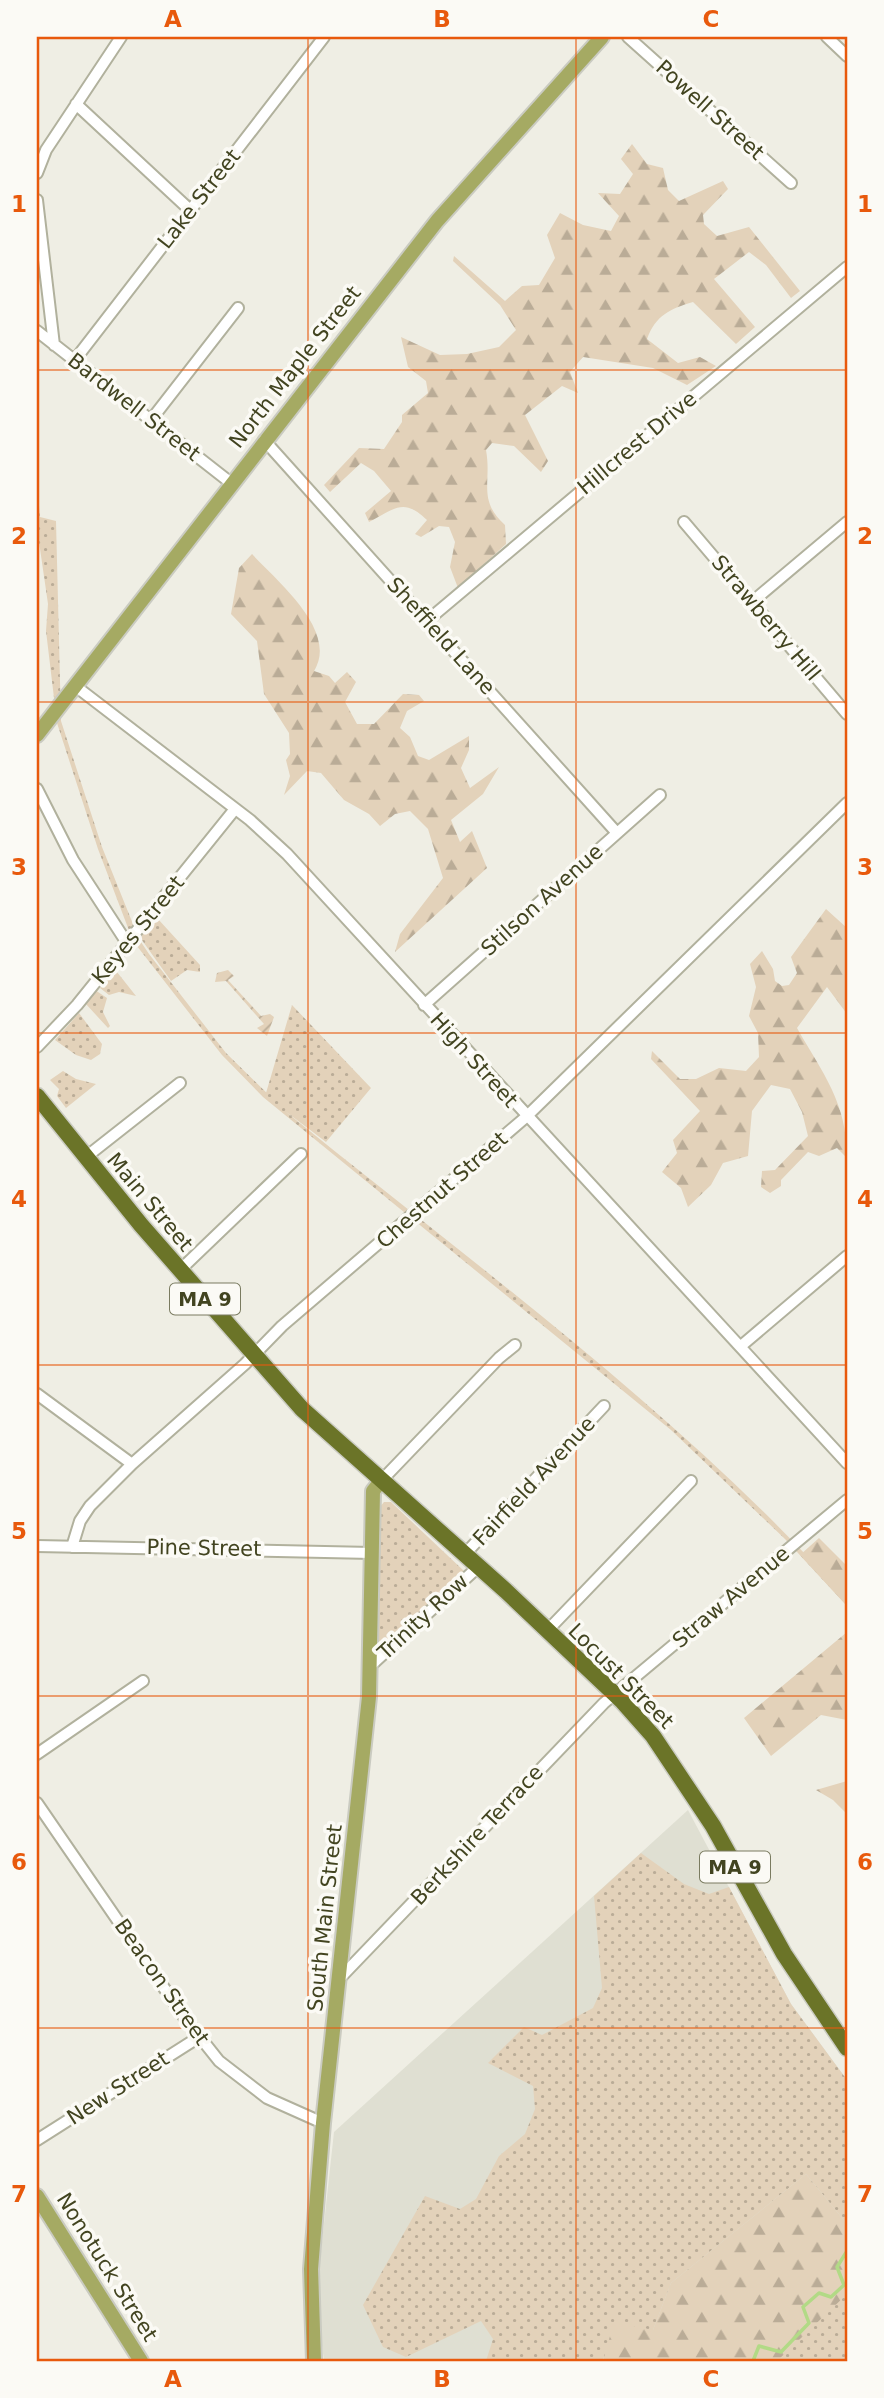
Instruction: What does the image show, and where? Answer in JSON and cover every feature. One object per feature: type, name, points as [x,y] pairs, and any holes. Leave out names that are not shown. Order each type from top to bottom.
[{"type":"highway","name":"Main Street","points":[[37,1096],[253,1355],[310,1417],[382,1481]]},
{"type":"highway","name":"Locust Street","points":[[382,1481],[614,1693],[653,1736],[677,1769],[723,1844],[783,1954],[847,2048]]},
{"type":"main road","name":"North Maple Street","points":[[37,735],[437,221],[602,37]]},
{"type":"main road","name":"South Main Street","points":[[314,2361],[311,2269],[323,2123],[368,1717],[373,1491],[382,1481]]},
{"type":"main road","name":"Nonotuck Street","points":[[37,2196],[138,2360]]},
{"type":"street","points":[[37,173],[46,150],[121,37]]},
{"type":"street","name":"Lake Street","points":[[74,361],[324,37]]},
{"type":"street","name":"Powell Street","points":[[628,37],[791,183]]},
{"type":"street","points":[[827,37],[847,56]]},
{"type":"street","points":[[76,104],[190,210]]},
{"type":"street","points":[[37,200],[54,345]]},
{"type":"street","name":"Hillcrest Drive","points":[[428,620],[847,267]]},
{"type":"street","points":[[151,420],[238,308]]},
{"type":"street","name":"Bardwell Street","points":[[37,331],[231,483]]},
{"type":"street","name":"Sheffield Lane","points":[[264,440],[617,833]]},
{"type":"street","name":"Strawberry Hill","points":[[684,522],[847,714]]},
{"type":"street","points":[[752,602],[847,522]]},
{"type":"street","name":"High Street","points":[[74,685],[235,809],[287,854],[847,1463]]},
{"type":"street","points":[[37,789],[49,807],[73,860],[127,943]]},
{"type":"street","name":"Stilson Avenue","points":[[424,1005],[660,795]]},
{"type":"street","name":"Chestnut Street","points":[[72,1547],[82,1515],[132,1464],[282,1326],[526,1117],[847,803]]},
{"type":"street","name":"Keyes Street","points":[[37,1047],[77,1005],[235,809]]},
{"type":"street","points":[[86,1157],[180,1083]]},
{"type":"street","points":[[180,1270],[300,1154]]},
{"type":"street","points":[[741,1346],[847,1256]]},
{"type":"street","points":[[382,1481],[499,1358],[516,1345]]},
{"type":"street","points":[[37,1394],[132,1464]]},
{"type":"street","name":"Fairfield Avenue","points":[[464,1555],[604,1406]]},
{"type":"street","points":[[547,1631],[691,1481]]},
{"type":"street","name":"Straw Avenue","points":[[614,1693],[847,1500]]},
{"type":"street","name":"Pine Street","points":[[37,1546],[372,1553]]},
{"type":"street","name":"Trinity Row","points":[[368,1668],[478,1567]]},
{"type":"street","points":[[37,1754],[143,1681]]},
{"type":"street","name":"Berkshire Terrace","points":[[341,1977],[614,1693]]},
{"type":"street","name":"Beacon Street","points":[[37,1803],[199,2037],[219,2061],[267,2098],[323,2123]]},
{"type":"street","name":"New Street","points":[[37,2140],[199,2037]]},
{"type":"shaded area","points":[[688,1810],[791,2004],[847,2080],[847,2361],[324,2361],[316,2297],[334,2132]]},
{"type":"green space","points":[[632,144],[647,164],[663,168],[668,190],[679,201],[723,181],[728,189],[703,215],[704,224],[717,236],[749,227],[800,291],[791,298],[766,265],[749,252],[714,279],[755,327],[736,344],[693,302],[665,314],[655,324],[647,339],[678,363],[700,357],[716,366],[687,385],[653,368],[583,357],[570,372],[578,393],[562,386],[525,415],[548,461],[541,472],[514,446],[492,443],[486,450],[488,499],[496,516],[505,525],[506,544],[458,588],[450,567],[455,542],[449,527],[439,526],[421,537],[415,534],[427,520],[405,507],[392,510],[369,522],[365,513],[391,491],[374,471],[361,463],[330,492],[324,485],[359,448],[384,449],[402,422],[402,415],[428,393],[426,381],[408,367],[401,337],[440,355],[467,354],[499,347],[516,330],[500,305],[453,261],[454,256],[505,301],[522,286],[539,285],[555,258],[547,235],[560,213],[583,225],[611,231],[619,216],[598,193],[620,194],[633,174],[621,159]]},
{"type":"green space","points":[[37,483],[40,517],[56,521],[61,721],[102,847],[139,939],[149,954],[226,1053],[266,1092],[292,1005],[371,1088],[326,1142],[285,1111],[647,1404],[783,1531],[847,1599],[847,1606],[785,1539],[671,1430],[263,1097],[222,1055],[133,941],[98,849],[57,723],[46,631],[48,604],[37,528]]},
{"type":"green space","points":[[252,554],[289,592],[312,624],[320,656],[314,671],[329,676],[335,683],[347,672],[356,682],[345,702],[357,724],[374,724],[403,694],[419,695],[424,701],[407,711],[400,728],[410,737],[418,756],[429,760],[469,736],[469,750],[461,768],[470,788],[499,767],[483,794],[451,820],[460,842],[472,831],[487,868],[395,952],[400,934],[443,878],[428,829],[410,811],[395,814],[380,826],[369,814],[344,800],[321,773],[307,771],[284,795],[290,776],[286,760],[290,754],[289,733],[264,694],[257,641],[231,614],[239,568]]},
{"type":"green space","points":[[826,909],[847,928],[847,1014],[827,987],[797,1028],[838,1104],[846,1138],[847,1158],[837,1148],[819,1156],[808,1152],[781,1180],[781,1186],[770,1193],[761,1187],[762,1171],[775,1170],[808,1136],[802,1112],[790,1089],[771,1085],[752,1111],[748,1156],[723,1163],[711,1185],[688,1207],[681,1188],[662,1172],[677,1153],[673,1140],[700,1111],[651,1059],[652,1051],[680,1079],[696,1079],[719,1068],[746,1071],[759,1057],[758,1033],[749,1016],[756,987],[750,964],[762,951],[773,969],[775,981],[782,986],[789,985],[797,973],[791,957]]},
{"type":"green space","points":[[158,919],[200,965],[200,972],[187,970],[171,981],[139,936],[151,921]]},
{"type":"green space","points":[[117,968],[117,972],[136,996],[119,992],[109,995],[100,988]]},
{"type":"green space","points":[[228,970],[234,976],[228,980],[261,1016],[270,1014],[274,1017],[267,1036],[257,1028],[264,1024],[226,981],[215,982],[217,973]]},
{"type":"green space","points":[[95,990],[107,998],[103,1012],[110,1026],[108,1028],[85,1003]]},
{"type":"green space","points":[[79,1013],[102,1044],[100,1054],[91,1060],[76,1055],[55,1040]]},
{"type":"green space","points":[[63,1071],[76,1079],[96,1084],[66,1108],[57,1096],[59,1089],[50,1080]]},
{"type":"green space","points":[[384,1502],[391,1502],[464,1571],[384,1648],[378,1641],[379,1508]]},
{"type":"green space","points":[[819,1538],[847,1566],[847,1606],[800,1555]]},
{"type":"green space","points":[[847,1632],[847,1720],[821,1715],[771,1756],[744,1718]]},
{"type":"green space","points":[[847,1781],[847,1814],[833,1800],[816,1790]]},
{"type":"green space","points":[[641,1853],[684,1884],[709,1894],[729,1887],[791,2004],[847,2080],[847,2224],[806,2174],[671,2283],[653,2330],[603,2358],[603,2361],[486,2361],[493,2339],[481,2321],[406,2357],[383,2347],[363,2305],[425,2196],[460,2209],[476,2199],[499,2156],[525,2134],[535,2109],[533,2086],[488,2063],[524,2027],[542,2035],[593,2008],[602,1988],[594,1896]]},
{"type":"green space","points":[[806,2174],[847,2224],[847,2294],[777,2361],[603,2361],[614,2322],[653,2330],[671,2283]]},
{"type":"green space","points":[[847,2291],[847,2361],[776,2361]]},
{"type":"waterway","points":[[753,2361],[759,2346],[781,2352],[809,2323],[803,2307],[819,2293],[831,2297],[844,2285],[837,2267],[847,2251]]}]
